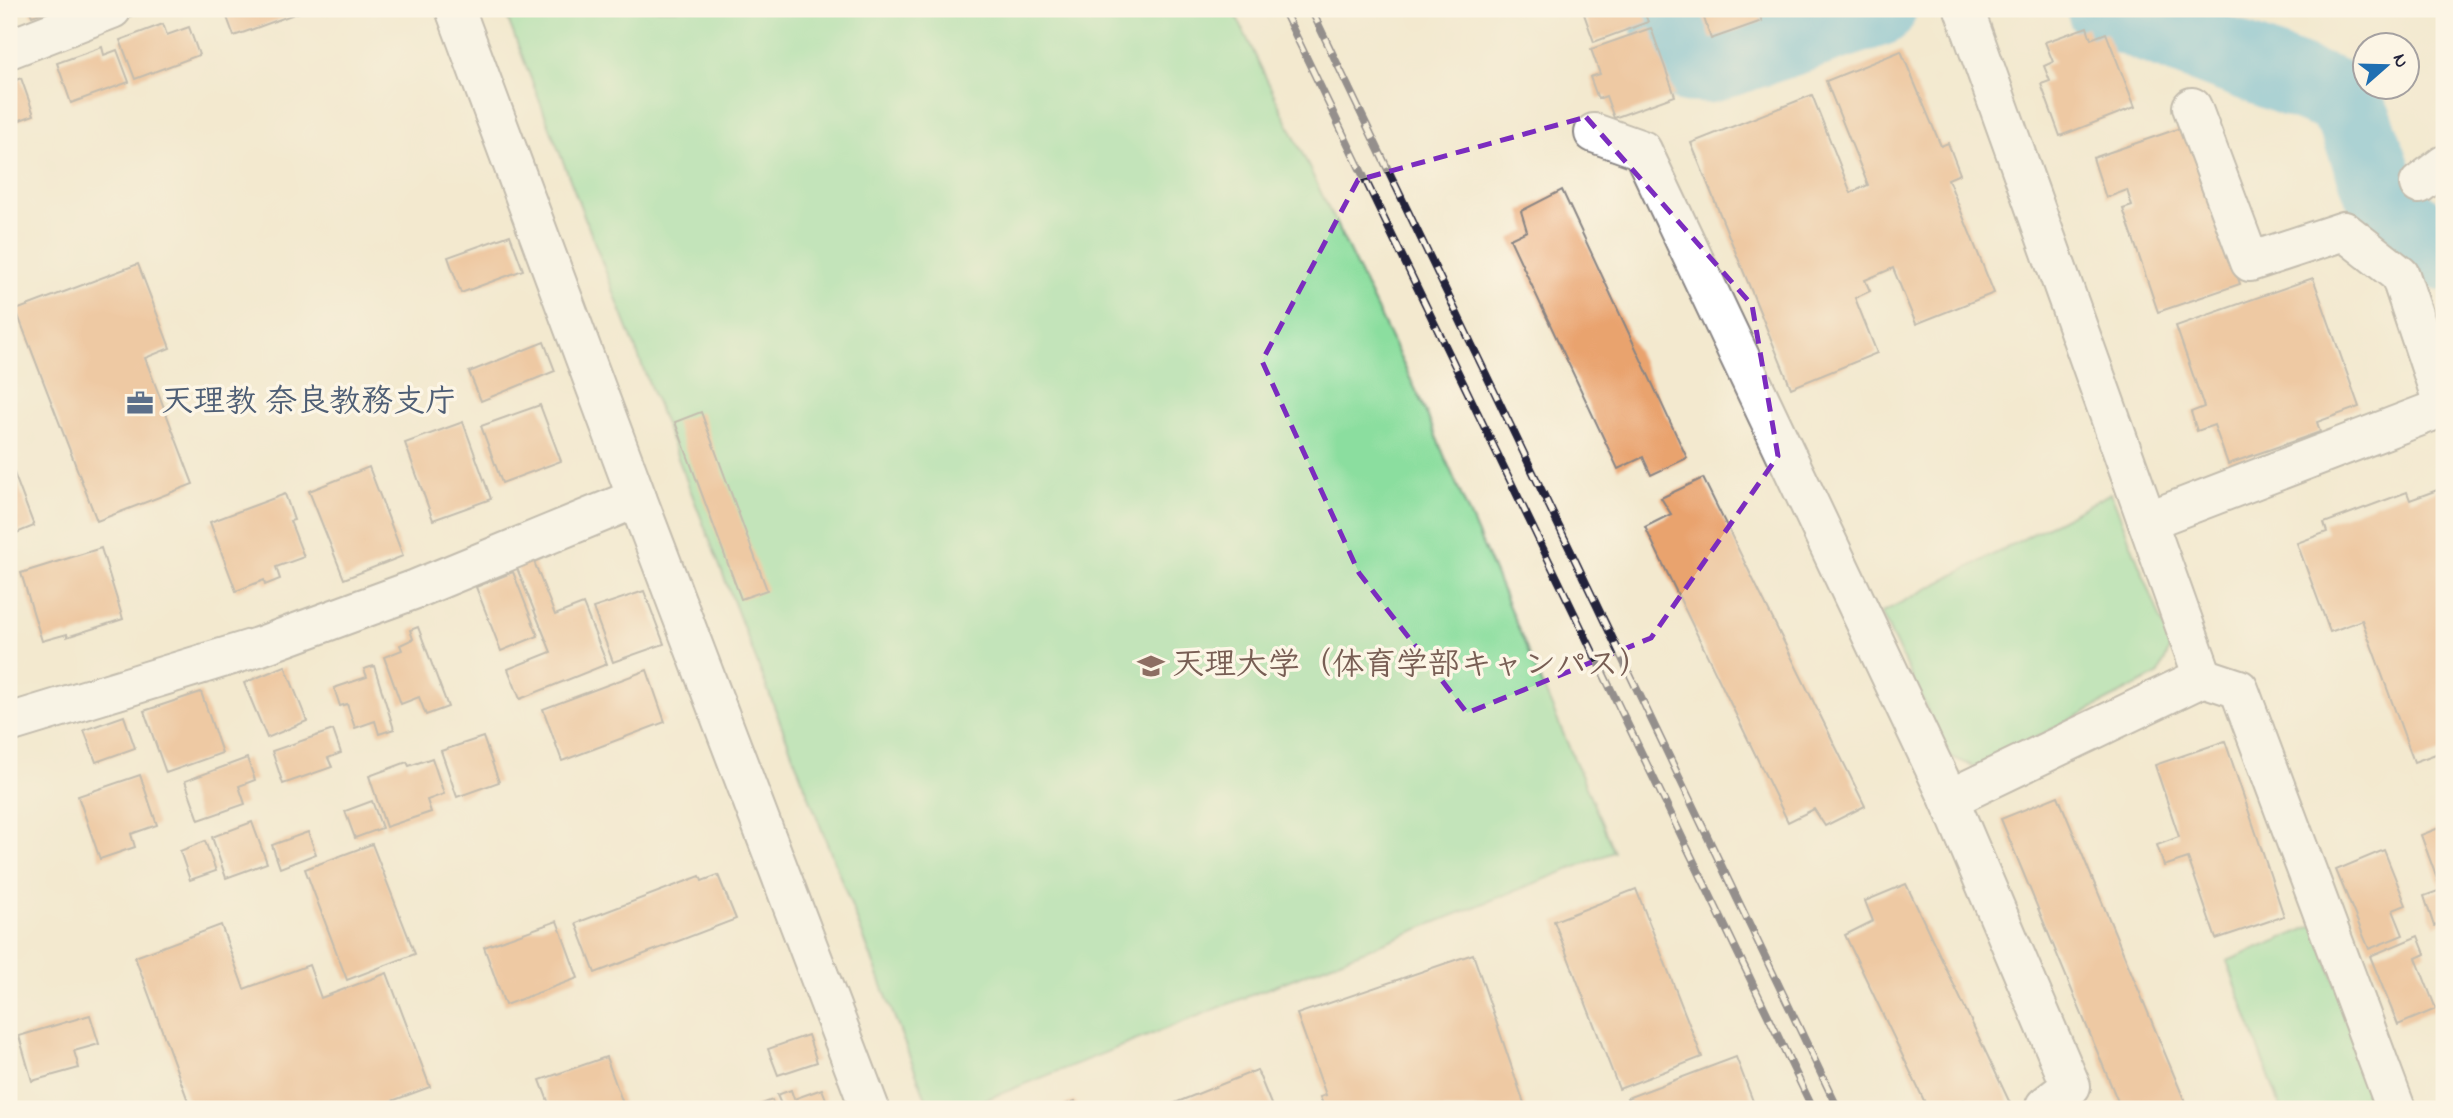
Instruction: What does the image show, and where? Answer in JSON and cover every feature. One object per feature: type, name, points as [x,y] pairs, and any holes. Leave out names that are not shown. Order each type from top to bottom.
[{"type":"street","points":[[9,49],[112,9]]},
{"type":"street","points":[[455,9],[637,498],[870,1109]]},
{"type":"street","points":[[1964,9],[2203,677]]},
{"type":"street","points":[[2147,521],[2444,407],[2400,275],[2344,231],[2250,262],[2192,107]]},
{"type":"street","points":[[1594,133],[1642,150],[1949,799],[2071,1086],[2043,1108]]},
{"type":"street","points":[[9,723],[258,647],[416,589],[637,498]]},
{"type":"street","points":[[1949,799],[2203,677],[2239,689],[2396,1109]]},
{"type":"highlighted area","points":[[1586,117],[1752,305],[1778,456],[1651,638],[1467,713],[1359,573],[1262,361],[1358,180]]},
{"type":"green space","name":"天理大学（体育学部キャンパス）","points":[[504,9],[1233,9],[1420,399],[1614,852],[962,1109],[930,1109]]},
{"type":"green space","points":[[2111,493],[2171,645],[2159,674],[1977,768],[1949,756],[1881,613]]},
{"type":"green space","points":[[2315,925],[2380,1109],[2281,1109],[2227,961]]},
{"type":"building","points":[[29,9],[52,9],[32,16]]},
{"type":"building","points":[[224,9],[299,9],[300,12],[234,36]]},
{"type":"building","points":[[1597,9],[1643,9],[1648,22],[1594,42],[1584,14]]},
{"type":"building","points":[[1701,9],[1757,9],[1762,21],[1711,39]]},
{"type":"building","points":[[163,24],[167,35],[189,27],[199,55],[135,79],[120,40]]},
{"type":"building","points":[[2087,27],[2091,39],[2106,33],[2135,107],[2060,136],[2041,84],[2050,81],[2044,66],[2053,62],[2045,42]]},
{"type":"building","points":[[1651,28],[1675,96],[1614,118],[1606,96],[1598,99],[1590,77],[1600,74],[1591,49]]},
{"type":"building","points":[[102,47],[104,55],[117,50],[129,82],[71,103],[57,63]]},
{"type":"building","points":[[1901,51],[1941,146],[1948,143],[1960,174],[1948,179],[1994,293],[1916,324],[1893,268],[1865,280],[1870,291],[1855,298],[1877,353],[1791,388],[1691,143],[1812,95],[1851,193],[1868,185],[1826,81]]},
{"type":"building","points":[[21,78],[34,115],[9,124],[9,83]]},
{"type":"building","points":[[2186,126],[2240,284],[2158,312],[2123,209],[2132,206],[2127,190],[2106,198],[2093,158]]},
{"type":"building","points":[[1562,190],[1687,458],[1651,475],[1643,457],[1618,469],[1510,239],[1527,231],[1521,211]]},
{"type":"building","points":[[510,235],[523,270],[461,293],[448,257]]},
{"type":"building","points":[[138,264],[170,348],[145,358],[193,484],[97,521],[16,310]]},
{"type":"building","points":[[2313,278],[2359,407],[2317,422],[2320,432],[2228,464],[2214,425],[2197,431],[2191,412],[2204,407],[2176,326]]},
{"type":"building","points":[[544,342],[555,371],[481,401],[469,372]]},
{"type":"building","points":[[540,405],[561,461],[502,483],[481,426]]},
{"type":"building","points":[[701,412],[767,590],[741,599],[675,422]]},
{"type":"building","points":[[463,422],[491,499],[433,520],[405,443]]},
{"type":"building","points":[[9,460],[34,526],[9,536]]},
{"type":"building","points":[[369,467],[403,556],[344,579],[309,491]]},
{"type":"building","points":[[1703,478],[1865,806],[1825,826],[1814,809],[1788,822],[1645,527],[1671,514],[1661,498]]},
{"type":"building","points":[[2443,488],[2444,751],[2414,762],[2362,620],[2330,632],[2297,543],[2327,532],[2324,523],[2407,492],[2410,500]]},
{"type":"building","points":[[285,494],[294,520],[290,521],[304,557],[276,567],[280,579],[265,585],[264,580],[236,591],[210,522]]},
{"type":"building","points":[[101,548],[123,619],[67,637],[67,634],[42,641],[21,573]]},
{"type":"building","points":[[531,554],[555,615],[583,604],[607,664],[520,699],[508,669],[551,652],[514,561]]},
{"type":"building","points":[[513,572],[538,636],[501,651],[476,587]]},
{"type":"building","points":[[644,591],[664,644],[613,662],[593,608]]},
{"type":"building","points":[[418,627],[448,707],[426,715],[419,697],[401,704],[384,657],[402,650],[400,645],[413,639],[410,630]]},
{"type":"building","points":[[285,666],[307,721],[267,738],[244,683]]},
{"type":"building","points":[[374,666],[394,729],[379,734],[375,721],[355,728],[347,704],[340,706],[334,688],[367,677],[364,669]]},
{"type":"building","points":[[647,670],[665,722],[562,761],[543,709]]},
{"type":"building","points":[[201,692],[222,753],[166,773],[144,711]]},
{"type":"building","points":[[124,716],[135,748],[96,762],[84,730]]},
{"type":"building","points":[[333,730],[341,753],[328,758],[332,767],[283,784],[272,751]]},
{"type":"building","points":[[483,737],[499,782],[457,797],[441,751]]},
{"type":"building","points":[[2225,741],[2284,916],[2216,939],[2188,858],[2164,866],[2157,845],[2179,837],[2155,765]]},
{"type":"building","points":[[247,758],[255,780],[239,786],[245,804],[199,820],[185,781]]},
{"type":"building","points":[[432,758],[444,794],[427,800],[431,812],[386,827],[369,776],[407,762],[409,766]]},
{"type":"building","points":[[140,775],[157,825],[131,834],[135,847],[100,859],[78,796]]},
{"type":"building","points":[[2058,796],[2188,1109],[2121,1109],[2001,819]]},
{"type":"building","points":[[372,801],[382,828],[355,838],[345,811]]},
{"type":"building","points":[[252,822],[267,863],[226,878],[212,837]]},
{"type":"building","points":[[2444,826],[2444,922],[2434,926],[2424,896],[2441,890],[2421,835]]},
{"type":"building","points":[[308,832],[316,854],[280,868],[272,845]]},
{"type":"building","points":[[205,841],[216,871],[190,880],[180,851]]},
{"type":"building","points":[[372,844],[415,954],[347,980],[305,869]]},
{"type":"building","points":[[2384,850],[2406,905],[2393,910],[2403,935],[2369,949],[2336,870]]},
{"type":"building","points":[[718,875],[736,919],[595,973],[576,923],[700,876],[702,881]]},
{"type":"building","points":[[1906,884],[2010,1103],[1997,1109],[1968,1109],[1963,1100],[1943,1109],[1928,1109],[1845,935],[1873,921],[1865,901]]},
{"type":"building","points":[[1636,889],[1702,1057],[1619,1089],[1554,921]]},
{"type":"building","points":[[557,921],[578,978],[505,1005],[484,947]]},
{"type":"building","points":[[221,925],[244,989],[309,965],[321,998],[387,973],[430,1087],[370,1109],[191,1109],[135,957]]},
{"type":"building","points":[[2418,936],[2425,954],[2416,958],[2436,1009],[2398,1025],[2370,956]]},
{"type":"building","points":[[1473,954],[1526,1109],[1325,1109],[1320,1097],[1326,1095],[1297,1014]]},
{"type":"building","points":[[90,1015],[99,1044],[74,1051],[79,1068],[32,1081],[19,1036]]},
{"type":"building","points":[[808,1035],[817,1062],[778,1075],[768,1049]]},
{"type":"building","points":[[606,1057],[625,1109],[551,1109],[540,1080]]},
{"type":"building","points":[[1736,1057],[1756,1109],[1632,1109],[1627,1098]]},
{"type":"building","points":[[1257,1070],[1273,1109],[1160,1109]]},
{"type":"building","points":[[822,1089],[830,1109],[783,1109],[777,1095],[791,1090],[794,1099]]},
{"type":"building","points":[[772,1100],[775,1109],[749,1109]]},
{"type":"building","points":[[1075,1101],[1078,1109],[1054,1109]]},
{"type":"waterway","points":[[1664,9],[1675,50],[1688,65],[1709,66],[1879,9]]},
{"type":"waterway","points":[[2104,9],[2338,97],[2356,123],[2381,191],[2394,212],[2444,253]]},
{"type":"railway","points":[[1283,9],[1813,1109]]},
{"type":"railway","points":[[1311,9],[1838,1109]]},
{"type":"place","name":"天理教 奈良教務支庁","points":[[140,403]]},
{"type":"place","name":"天理大学（体育学部キャンパス）","points":[[1151,666]]}]
